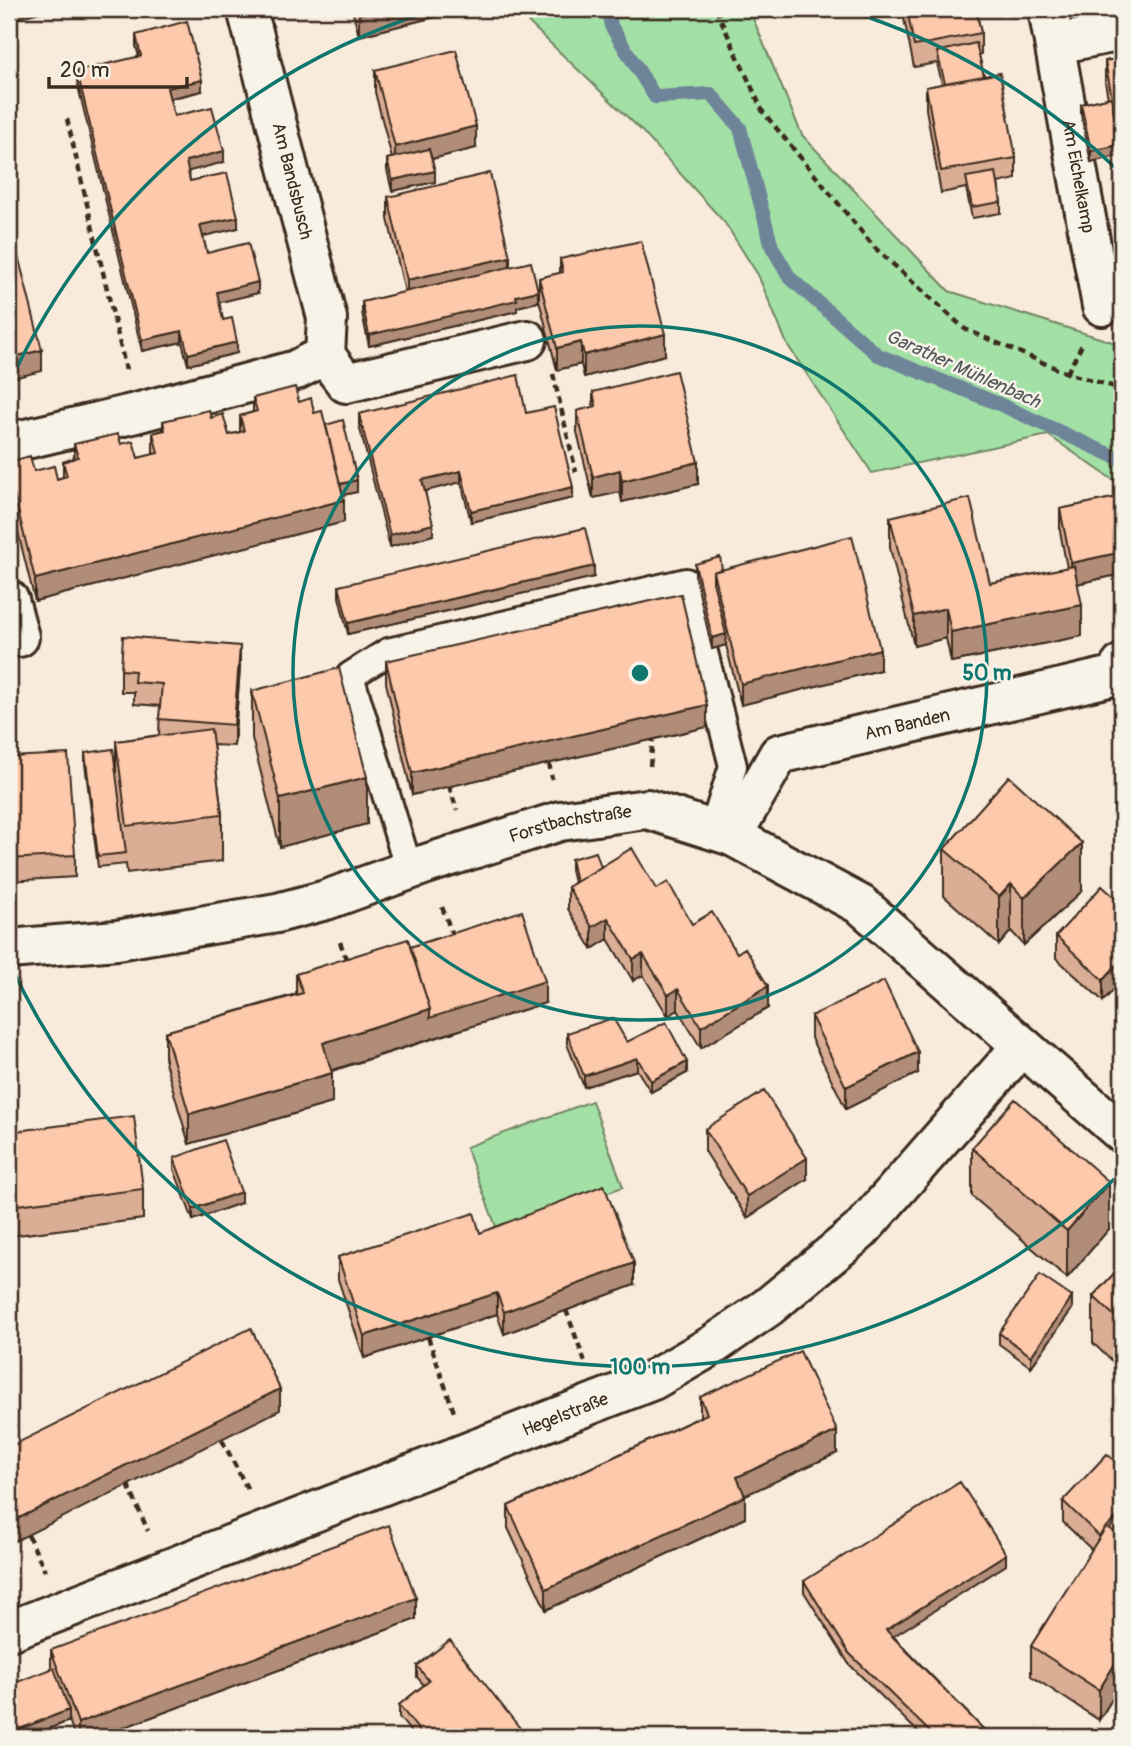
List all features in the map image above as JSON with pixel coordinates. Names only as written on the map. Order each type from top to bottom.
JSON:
[{"type":"street","name":"Am Bandsbusch","points":[[247,9],[327,318],[325,355]]},
{"type":"street","name":"Am Eichelkamp","points":[[1102,306],[1052,27],[1122,31]]},
{"type":"street","points":[[9,443],[136,413],[296,370],[325,355],[346,383],[527,340]]},
{"type":"street","points":[[9,600],[19,637]]},
{"type":"street","name":"Am Banden","points":[[722,833],[779,754],[1112,676],[1122,664]]},
{"type":"street","name":"Forstbachstraße","points":[[9,949],[117,940],[277,913],[326,900],[560,821],[647,809],[722,833],[861,905],[1122,1133]]},
{"type":"street","name":"Hegelstraße","points":[[9,1631],[653,1380],[713,1345],[768,1307],[860,1231],[1022,1046]]},
{"type":"lane","points":[[409,870],[350,676],[388,652],[686,582],[733,766],[722,833]]},
{"type":"path","points":[[716,9],[763,113],[875,248],[965,329],[1067,373],[1122,389]]},
{"type":"path","points":[[67,119],[136,413]]},
{"type":"path","points":[[527,340],[553,375],[576,472]]},
{"type":"path","points":[[650,771],[653,739]]},
{"type":"path","points":[[442,907],[455,941]]},
{"type":"path","points":[[341,942],[348,964]]},
{"type":"path","points":[[566,1310],[586,1365]]},
{"type":"path","points":[[428,1337],[455,1413]]},
{"type":"path","points":[[222,1440],[254,1502]]},
{"type":"path","points":[[128,1485],[152,1541]]},
{"type":"path","points":[[28,1535],[50,1581]]},
{"type":"green space","points":[[522,9],[749,9],[802,135],[949,291],[1122,345],[1122,486],[1048,435],[872,473],[787,344],[758,275],[725,223],[640,129],[525,19]]},
{"type":"green space","points":[[592,1101],[623,1187],[498,1232],[466,1147]]},
{"type":"building","points":[[357,9],[381,9],[359,14]]},
{"type":"building","points":[[907,9],[976,9],[981,33],[914,46]]},
{"type":"building","points":[[187,21],[202,80],[167,88],[174,116],[212,107],[224,151],[186,161],[190,181],[227,173],[238,217],[200,225],[207,253],[248,243],[258,282],[217,292],[223,320],[232,318],[237,342],[188,354],[182,331],[142,340],[77,71],[141,56],[136,35]]},
{"type":"building","points":[[976,43],[984,76],[945,83],[937,52]]},
{"type":"building","points":[[456,50],[476,126],[395,147],[375,70]]},
{"type":"building","points":[[1122,58],[1122,134],[1119,134],[1105,61]]},
{"type":"building","points":[[1000,73],[1016,158],[941,171],[926,87]]},
{"type":"building","points":[[1111,97],[1119,145],[1091,151],[1081,104]]},
{"type":"building","points":[[429,149],[435,171],[392,180],[387,159]]},
{"type":"building","points":[[996,172],[1001,202],[972,207],[966,177]]},
{"type":"building","points":[[490,173],[510,257],[407,280],[388,197]]},
{"type":"building","points":[[1122,213],[1122,253],[1115,215]]},
{"type":"building","points":[[9,220],[42,350],[9,358]]},
{"type":"building","points":[[641,241],[665,334],[584,355],[581,342],[557,348],[539,278],[563,272],[560,259]]},
{"type":"building","points":[[531,262],[538,291],[516,296],[517,300],[369,335],[362,302]]},
{"type":"building","points":[[676,371],[698,462],[622,481],[620,470],[593,477],[577,411],[596,406],[593,392]]},
{"type":"building","points":[[518,375],[526,413],[554,407],[573,487],[471,511],[461,471],[422,480],[433,524],[390,535],[359,414]]},
{"type":"building","points":[[295,387],[299,402],[311,398],[314,413],[322,411],[344,500],[35,579],[9,474],[9,462],[30,456],[34,471],[54,466],[57,479],[67,476],[63,462],[78,457],[74,444],[118,434],[121,444],[133,441],[138,458],[158,453],[153,433],[165,430],[163,421],[209,410],[211,418],[223,414],[229,435],[244,431],[240,416],[257,411],[253,398]]},
{"type":"building","points":[[343,420],[357,480],[340,484],[326,425]]},
{"type":"building","points":[[1122,496],[1122,552],[1071,563],[1060,509]]},
{"type":"building","points":[[970,498],[990,583],[1074,566],[1082,605],[951,632],[946,608],[914,616],[890,517]]},
{"type":"building","points":[[585,528],[594,566],[348,623],[339,586]]},
{"type":"building","points":[[852,536],[880,649],[741,684],[713,572]]},
{"type":"building","points":[[720,557],[722,569],[713,572],[713,582],[726,634],[712,638],[695,564]]},
{"type":"building","points":[[681,594],[707,705],[412,773],[386,661]]},
{"type":"building","points":[[123,636],[240,646],[234,725],[159,719],[162,684],[134,682],[135,671],[121,670]]},
{"type":"building","points":[[339,668],[367,777],[280,799],[252,691]]},
{"type":"building","points":[[211,729],[222,814],[127,826],[116,741]]},
{"type":"building","points":[[113,749],[126,853],[98,856],[85,753]]},
{"type":"building","points":[[68,754],[75,855],[9,859],[9,757]]},
{"type":"building","points":[[1009,776],[1082,843],[1024,898],[1011,884],[999,897],[944,849]]},
{"type":"building","points":[[632,848],[656,889],[668,882],[692,924],[712,912],[737,953],[745,948],[768,986],[701,1027],[678,989],[668,995],[643,954],[633,959],[608,918],[592,927],[568,887]]},
{"type":"building","points":[[596,852],[601,867],[576,882],[571,859]]},
{"type":"building","points":[[1102,886],[1122,904],[1122,959],[1103,980],[1056,936]]},
{"type":"building","points":[[522,911],[545,981],[430,1018],[430,1009],[410,947]]},
{"type":"building","points":[[408,939],[430,1009],[323,1043],[332,1073],[189,1114],[165,1032],[303,993],[296,974]]},
{"type":"building","points":[[884,981],[918,1052],[846,1087],[811,1016]]},
{"type":"building","points":[[613,1018],[627,1042],[666,1022],[687,1062],[651,1081],[637,1058],[584,1076],[567,1033]]},
{"type":"building","points":[[764,1091],[807,1158],[747,1196],[705,1129]]},
{"type":"building","points":[[1015,1099],[1109,1182],[1067,1231],[972,1148]]},
{"type":"building","points":[[134,1116],[143,1189],[9,1206],[9,1132]]},
{"type":"building","points":[[223,1140],[241,1192],[193,1209],[174,1158]]},
{"type":"building","points":[[604,1185],[634,1263],[504,1312],[497,1293],[364,1336],[338,1257],[474,1213],[480,1233]]},
{"type":"building","points":[[1122,1265],[1122,1323],[1093,1296]]},
{"type":"building","points":[[1040,1275],[1072,1297],[1031,1356],[999,1333]]},
{"type":"building","points":[[251,1328],[280,1389],[9,1523],[9,1447]]},
{"type":"building","points":[[800,1351],[837,1431],[737,1477],[745,1496],[546,1589],[508,1506],[707,1414],[700,1397]]},
{"type":"building","points":[[1107,1454],[1122,1468],[1122,1537],[1110,1529],[1118,1516],[1099,1536],[1063,1501]]},
{"type":"building","points":[[960,1482],[1006,1554],[886,1630],[991,1737],[935,1737],[849,1653],[804,1581]]},
{"type":"building","points":[[389,1525],[416,1598],[78,1723],[51,1650]]},
{"type":"building","points":[[1106,1527],[1122,1537],[1122,1652],[1099,1690],[1031,1646]]},
{"type":"building","points":[[450,1640],[527,1737],[424,1737],[399,1705],[429,1681],[417,1666]]},
{"type":"building","points":[[54,1668],[69,1710],[9,1733],[9,1685]]},
{"type":"building","points":[[357,1731],[362,1737],[349,1737]]},
{"type":"waterway","name":"Garather Mühlenbach","points":[[608,9],[611,26],[655,97],[711,94],[740,128],[772,247],[790,278],[878,355],[999,404],[1122,460]]}]
